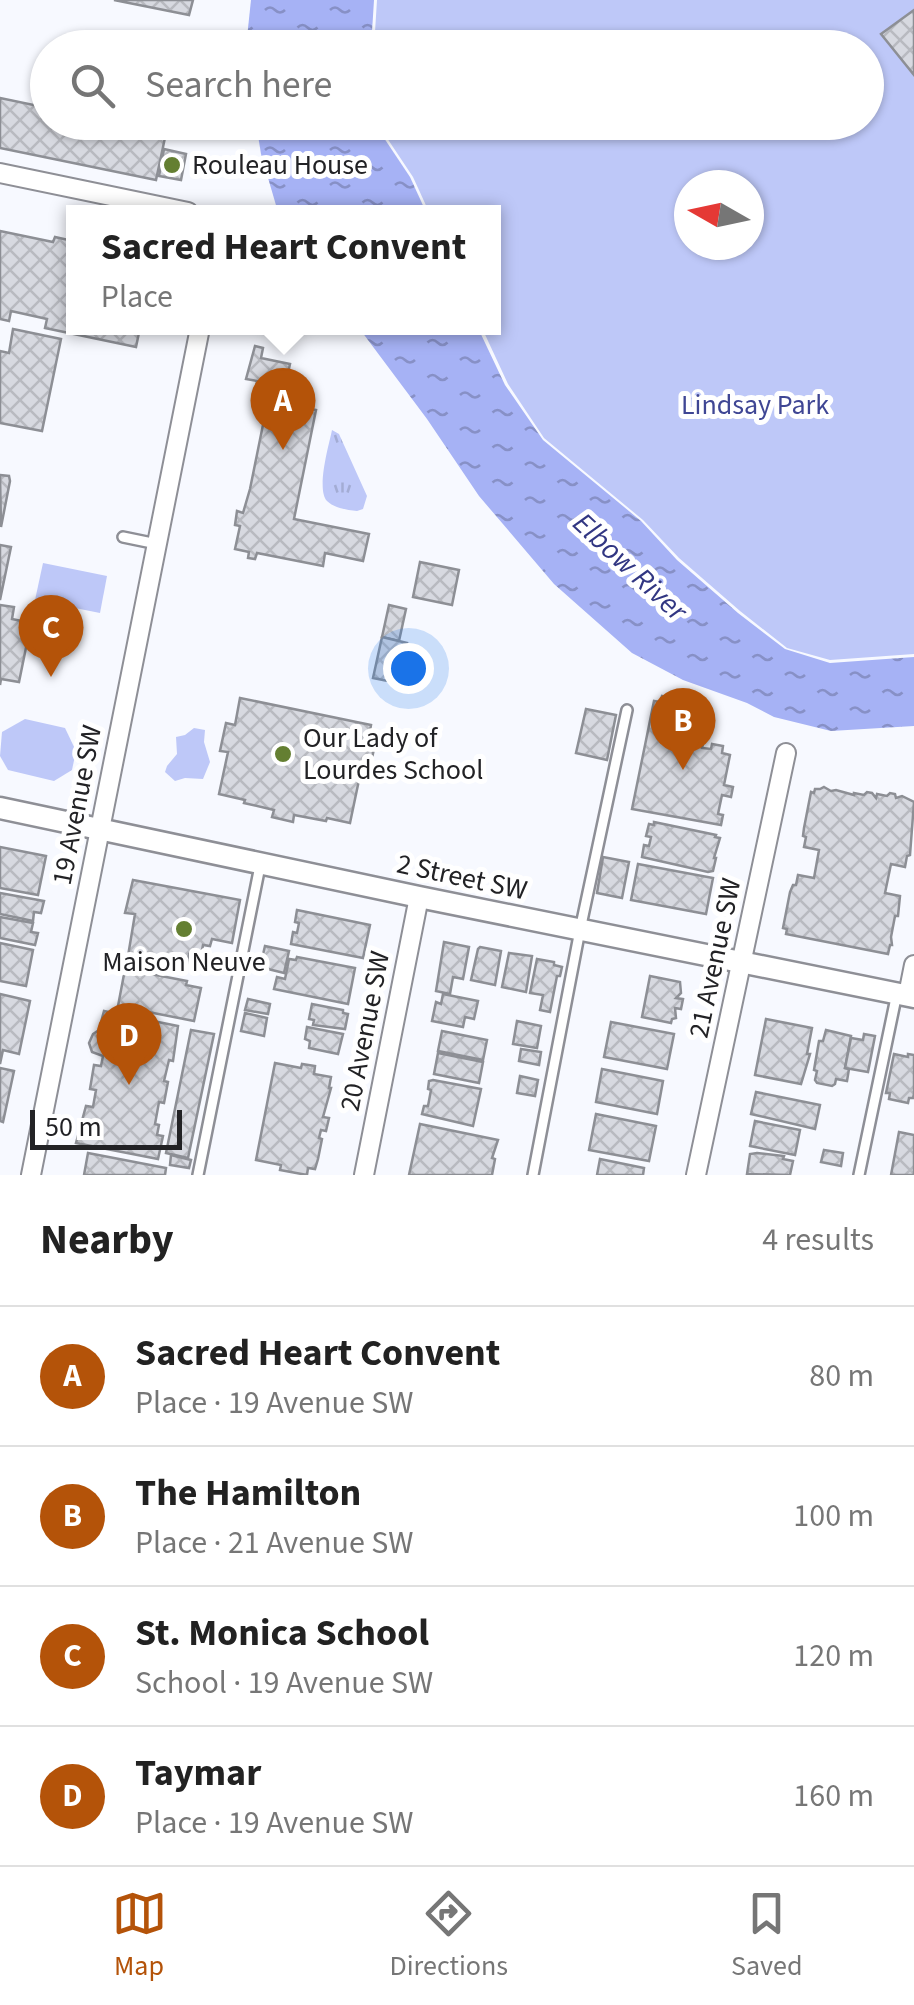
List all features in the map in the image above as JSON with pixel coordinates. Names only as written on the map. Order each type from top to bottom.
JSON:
[{"type":"street","points":[[0,173],[154,205]]},
{"type":"street","name":"19 Avenue SW","points":[[31,1175],[199,335]]},
{"type":"street","name":"21 Avenue SW","points":[[696,1175],[786,753]]},
{"type":"street","name":"2 Street SW","points":[[0,808],[906,995]]},
{"type":"street","name":"20 Avenue SW","points":[[364,1175],[419,897]]},
{"type":"street","points":[[906,995],[914,965]]},
{"type":"lane","points":[[123,538],[157,544]]},
{"type":"lane","points":[[532,1175],[626,710]]},
{"type":"lane","points":[[198,1175],[261,863]]},
{"type":"lane","points":[[859,1175],[906,995]]},
{"type":"green space","name":"Lindsay Park","points":[[377,0],[914,0],[914,654],[830,660],[787,648],[544,438],[508,384],[485,335],[501,335],[501,205],[426,205],[388,140],[884,140],[884,30],[375,30]]},
{"type":"green space","points":[[332,430],[339,434],[367,496],[363,509],[337,507],[324,495],[324,467]]},
{"type":"green space","points":[[43,563],[107,576],[100,613],[35,600]]},
{"type":"green space","points":[[25,719],[65,728],[76,751],[72,770],[54,781],[8,770],[0,756],[2,732]]},
{"type":"green space","points":[[194,728],[205,730],[210,762],[203,779],[175,781],[165,772],[177,754],[176,737]]},
{"type":"water","points":[[251,0],[374,0],[372,30],[248,30]]},
{"type":"water","points":[[259,140],[385,140],[423,205],[276,205]]},
{"type":"water","name":"Elbow River","points":[[364,335],[481,335],[505,385],[543,440],[641,521],[677,560],[738,613],[785,649],[830,663],[914,657],[914,726],[831,731],[774,717],[683,680],[632,653],[554,584],[479,496]]},
{"type":"building","points":[[114,0],[193,0],[189,15]]},
{"type":"building","points":[[914,10],[914,75],[884,38],[884,32]]},
{"type":"building","points":[[0,98],[30,104],[30,140],[165,140],[156,180],[0,148]]},
{"type":"building","name":"Rouleau House","points":[[164,149],[186,154],[181,180],[159,176]]},
{"type":"building","points":[[0,231],[53,242],[55,237],[66,239],[66,332],[45,328],[47,319],[11,311],[9,321],[0,319]]},
{"type":"building","points":[[13,329],[61,339],[42,431],[0,423],[0,351],[9,353]]},
{"type":"building","points":[[79,335],[139,335],[136,347]]},
{"type":"building","points":[[255,346],[263,348],[261,358],[290,364],[288,373],[302,376],[296,406],[316,410],[294,519],[369,534],[363,561],[325,553],[323,566],[257,553],[255,559],[248,558],[249,552],[235,549],[240,526],[235,525],[237,511],[243,513],[250,489],[268,400],[254,397],[257,381],[246,379]]},
{"type":"building","points":[[0,475],[9,476],[10,481],[1,527]]},
{"type":"building","points":[[0,545],[11,547],[0,600]]},
{"type":"building","points":[[420,562],[459,570],[452,605],[413,597]]},
{"type":"building","points":[[0,605],[14,607],[12,619],[31,623],[19,682],[1,679],[0,685]]},
{"type":"building","points":[[389,605],[406,609],[399,641],[382,637]]},
{"type":"building","points":[[382,637],[407,643],[398,683],[373,678]]},
{"type":"building","points":[[662,696],[675,699],[674,705],[682,707],[675,745],[690,748],[692,742],[703,744],[702,748],[711,749],[712,744],[723,746],[722,753],[730,755],[724,785],[733,787],[731,797],[722,795],[718,814],[723,815],[721,825],[632,809],[654,701],[660,702]]},
{"type":"building","points":[[240,698],[371,725],[367,747],[374,749],[367,781],[359,780],[350,823],[294,815],[293,822],[272,817],[274,810],[219,794],[228,752],[220,751],[226,723],[235,725]]},
{"type":"building","points":[[586,709],[616,715],[607,760],[576,753]]},
{"type":"building","points":[[824,787],[854,795],[872,793],[876,798],[877,794],[890,793],[914,802],[910,855],[905,867],[891,864],[885,893],[900,896],[888,954],[786,934],[787,929],[783,928],[790,892],[798,875],[814,878],[819,850],[804,847],[803,836],[811,792]]},
{"type":"building","points":[[649,824],[720,838],[713,871],[642,857],[644,845],[649,846],[651,837],[646,836]]},
{"type":"building","points":[[0,847],[46,856],[38,895],[0,888]]},
{"type":"building","points":[[603,857],[629,862],[622,898],[597,893]]},
{"type":"building","points":[[638,864],[713,878],[706,914],[631,900]]},
{"type":"building","name":"Maison Neuve","points":[[133,880],[240,900],[232,943],[212,939],[210,946],[203,945],[201,956],[189,954],[185,973],[127,962],[135,914],[125,913]]},
{"type":"building","points":[[0,893],[44,901],[41,913],[34,912],[33,921],[0,914]]},
{"type":"building","points":[[297,910],[370,925],[363,958],[291,944],[299,923],[295,922]]},
{"type":"building","points":[[0,917],[33,923],[31,932],[38,933],[35,945],[0,938]]},
{"type":"building","points":[[444,942],[469,947],[463,979],[453,977],[450,994],[436,991]]},
{"type":"building","points":[[0,943],[33,950],[26,986],[0,981]]},
{"type":"building","points":[[265,946],[289,951],[284,973],[260,967]]},
{"type":"building","points":[[480,947],[501,951],[495,985],[471,980]]},
{"type":"building","points":[[509,953],[532,956],[526,992],[502,987]]},
{"type":"building","points":[[297,957],[355,968],[348,1004],[274,989],[277,977],[285,979],[289,959]]},
{"type":"building","points":[[537,959],[562,967],[550,1012],[540,1010],[543,995],[530,993]]},
{"type":"building","points":[[125,969],[187,981],[186,985],[201,988],[194,1021],[118,1006]]},
{"type":"building","points":[[650,976],[680,982],[681,993],[676,998],[683,999],[681,1009],[675,1008],[676,1018],[671,1023],[642,1017]]},
{"type":"building","points":[[0,994],[30,1001],[19,1054],[3,1050],[0,1064]]},
{"type":"building","points":[[443,994],[478,1001],[474,1019],[465,1017],[463,1027],[432,1021],[436,1002],[441,1004]]},
{"type":"building","points":[[248,999],[270,1004],[268,1014],[245,1010]]},
{"type":"building","points":[[312,1004],[343,1010],[348,1014],[345,1029],[313,1025],[314,1020],[309,1019]]},
{"type":"building","points":[[104,1011],[178,1026],[173,1061],[169,1060],[164,1081],[168,1082],[164,1103],[159,1102],[155,1124],[159,1125],[157,1135],[163,1136],[158,1159],[76,1143],[86,1106],[93,1107],[96,1090],[90,1089],[94,1065],[101,1066],[103,1056],[92,1052],[89,1043],[99,1030]]},
{"type":"building","points":[[245,1013],[267,1018],[264,1036],[241,1031]]},
{"type":"building","points":[[766,1019],[812,1028],[810,1054],[801,1084],[755,1075]]},
{"type":"building","points":[[517,1021],[541,1026],[537,1048],[513,1044]]},
{"type":"building","points":[[611,1022],[674,1034],[667,1069],[604,1057]]},
{"type":"building","points":[[307,1027],[343,1034],[338,1054],[309,1048],[310,1041],[305,1039]]},
{"type":"building","points":[[191,1030],[214,1034],[188,1158],[166,1153]]},
{"type":"building","points":[[826,1030],[851,1036],[845,1068],[849,1069],[847,1081],[836,1079],[832,1086],[815,1080],[819,1041],[823,1041]]},
{"type":"building","points":[[442,1031],[487,1040],[483,1060],[438,1051]]},
{"type":"building","points":[[864,1034],[875,1036],[868,1072],[845,1068],[851,1038],[863,1040]]},
{"type":"building","points":[[521,1049],[541,1052],[539,1065],[519,1061]]},
{"type":"building","points":[[438,1053],[483,1062],[479,1083],[434,1074]]},
{"type":"building","points":[[894,1054],[914,1055],[914,1094],[908,1103],[889,1099],[890,1093],[886,1093]]},
{"type":"building","points":[[275,1063],[301,1068],[302,1064],[315,1066],[314,1074],[331,1077],[323,1117],[329,1118],[326,1131],[321,1130],[315,1169],[308,1168],[307,1175],[256,1160]]},
{"type":"building","points":[[0,1068],[14,1071],[3,1122],[0,1121]]},
{"type":"building","points":[[602,1069],[663,1081],[657,1114],[596,1102]]},
{"type":"building","points":[[520,1076],[538,1080],[535,1096],[517,1093]]},
{"type":"building","points":[[429,1081],[481,1089],[473,1126],[422,1114],[424,1106],[428,1106]]},
{"type":"building","points":[[756,1092],[820,1105],[815,1129],[751,1114]]},
{"type":"building","points":[[596,1114],[656,1126],[649,1161],[589,1150]]},
{"type":"building","points":[[755,1121],[800,1130],[795,1155],[750,1146]]},
{"type":"building","points":[[420,1124],[498,1140],[492,1175],[409,1175]]},
{"type":"building","points":[[899,1132],[914,1135],[914,1175],[891,1175]]},
{"type":"building","points":[[824,1150],[843,1153],[841,1166],[821,1162]]},
{"type":"building","points":[[88,1153],[166,1168],[165,1175],[84,1175]]},
{"type":"building","points":[[750,1154],[793,1161],[790,1175],[747,1174]]},
{"type":"building","points":[[171,1155],[191,1160],[189,1168],[170,1165]]},
{"type":"building","points":[[600,1159],[644,1168],[643,1175],[597,1175]]},
{"type":"place","name":"Rouleau House","points":[[172,165]]},
{"type":"place","name":"Sacred Heart Convent","points":[[283,450]]},
{"type":"place","name":"St. Monica School","points":[[51,677]]},
{"type":"place","name":"Our Lady of Lourdes School","points":[[283,754]]},
{"type":"place","name":"The Hamilton","points":[[683,770]]},
{"type":"place","name":"Maison Neuve","points":[[184,929]]},
{"type":"place","name":"Taymar","points":[[129,1085]]}]
